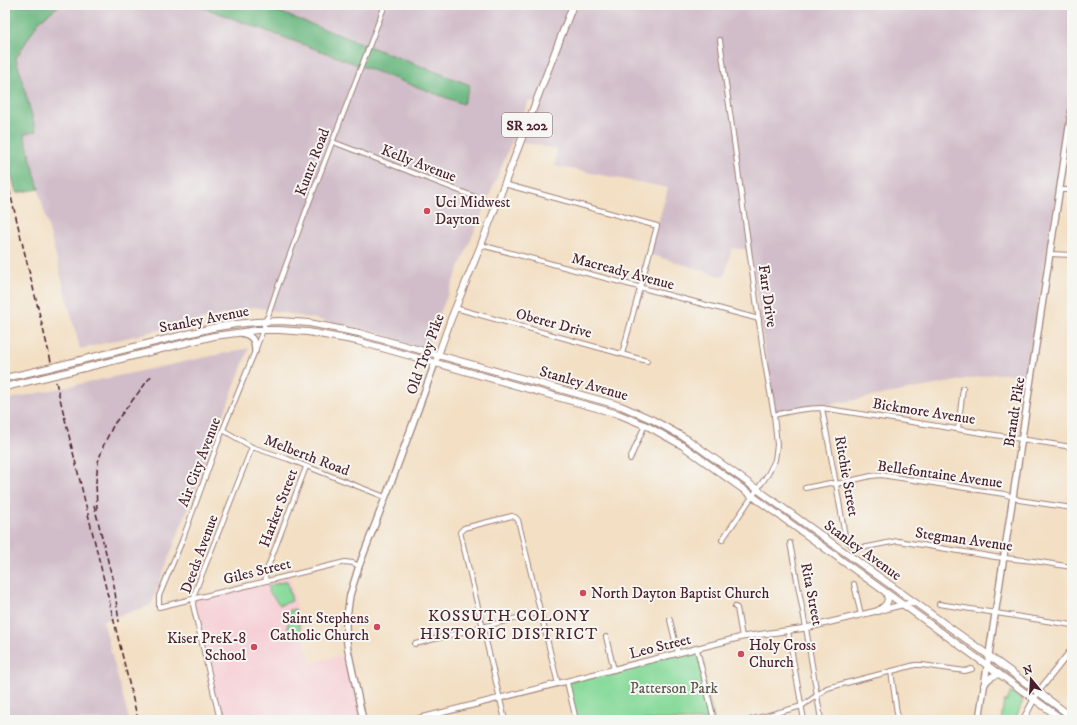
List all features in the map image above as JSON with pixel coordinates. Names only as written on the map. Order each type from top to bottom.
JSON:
[{"type":"main road","name":"Old Troy Pike","points":[[364,720],[346,636],[346,623],[350,595],[359,566],[386,497],[455,308],[481,245],[573,5]]},
{"type":"main road","name":"Brandt Pike","points":[[979,720],[1072,108]]},
{"type":"main road","name":"Stanley Avenue","points":[[5,387],[214,336],[237,333],[280,321],[309,323],[359,333],[621,406],[653,420],[687,439],[1072,717]]},
{"type":"main road","name":"Stanley Avenue","points":[[5,378],[212,328],[256,322],[279,330],[308,332],[352,340],[618,414],[644,425],[683,446],[1063,720]]},
{"type":"main road","points":[[237,333],[249,335],[255,345],[255,351]]},
{"type":"main road","points":[[878,611],[885,606],[888,601],[888,597],[885,592]]},
{"type":"main road","points":[[984,685],[992,676],[999,674]]},
{"type":"street","name":"Kuntz Road","points":[[264,326],[385,5]]},
{"type":"street","name":"Farr Drive","points":[[720,40],[774,415],[777,445],[775,460],[768,474],[722,540]]},
{"type":"street","name":"Kelly Avenue","points":[[333,142],[496,205]]},
{"type":"street","points":[[504,184],[657,226],[622,354]]},
{"type":"street","points":[[1060,190],[1072,190]]},
{"type":"street","name":"Macready Avenue","points":[[481,245],[759,319]]},
{"type":"street","points":[[1050,254],[1072,255]]},
{"type":"street","name":"Oberer Drive","points":[[455,308],[647,361]]},
{"type":"street","name":"Air City Avenue","points":[[159,607],[160,596],[264,326]]},
{"type":"street","points":[[958,429],[963,388]]},
{"type":"street","name":"Bickmore Avenue","points":[[774,415],[810,408],[822,408],[1072,447]]},
{"type":"street","name":"Ritchie Street","points":[[822,408],[845,536],[847,541],[853,547]]},
{"type":"street","points":[[630,459],[644,425]]},
{"type":"street","name":"Melberth Road","points":[[223,430],[252,447],[386,497]]},
{"type":"street","name":"Deeds Avenue","points":[[220,720],[196,620],[193,599],[252,447]]},
{"type":"street","name":"Harker Street","points":[[266,581],[266,572],[306,467]]},
{"type":"street","name":"Bellefontaine Avenue","points":[[804,488],[830,483],[836,484],[880,475],[998,493],[1019,500],[1072,508]]},
{"type":"street","points":[[505,720],[460,532],[464,528],[512,516],[517,518],[558,684]]},
{"type":"street","name":"Stegman Avenue","points":[[853,547],[862,548],[898,541],[995,557],[1072,567]]},
{"type":"street","name":"Rita Street","points":[[790,543],[818,694],[821,720]]},
{"type":"street","name":"Giles Street","points":[[159,607],[345,562],[354,563],[359,566]]},
{"type":"street","points":[[854,584],[861,615]]},
{"type":"street","name":"Leo Street","points":[[413,720],[432,718],[500,698],[742,637],[806,628],[914,602]]},
{"type":"street","points":[[939,604],[1072,625]]},
{"type":"street","points":[[735,607],[737,608],[742,637]]},
{"type":"street","points":[[415,644],[541,612]]},
{"type":"street","points":[[670,620],[678,654]]},
{"type":"street","name":"Rita Street","points":[[788,631],[804,720]]},
{"type":"street","points":[[606,637],[614,670]]},
{"type":"street","points":[[1023,720],[1038,692],[1072,648]]},
{"type":"street","points":[[697,649],[714,720]]},
{"type":"street","points":[[750,720],[802,706],[827,688],[915,665],[965,671],[972,669]]},
{"type":"street","points":[[891,672],[898,720]]},
{"type":"street","points":[[567,682],[576,720]]},
{"type":"shaded area","points":[[60,5],[197,5],[462,104],[469,85],[266,7],[268,5],[1072,5],[1072,96],[1027,374],[994,374],[774,415],[750,250],[732,248],[724,277],[649,254],[668,188],[555,166],[557,149],[521,142],[536,102],[529,101],[424,351],[374,331],[255,307],[80,349],[24,134],[36,130],[16,58],[39,20]]},
{"type":"shaded area","points":[[249,348],[151,605],[103,621],[129,720],[5,720],[5,400]]},
{"type":"shaded area","name":"Kiser PreK-8 School","points":[[289,575],[310,663],[348,654],[363,720],[220,720],[193,599]]},
{"type":"green space","points":[[5,5],[60,5],[39,21],[16,58],[36,131],[24,134],[39,189],[16,193],[5,149]]},
{"type":"green space","points":[[197,5],[261,5],[470,85],[463,104]]},
{"type":"green space","points":[[287,581],[292,601],[280,605],[269,592],[268,586]]},
{"type":"green space","points":[[295,609],[301,632],[289,634],[288,625],[290,610]]},
{"type":"green space","name":"Patterson Park","points":[[697,649],[714,720],[576,720],[567,682]]},
{"type":"green space","points":[[1011,692],[1023,701],[1015,720],[1001,720],[1004,701],[1007,701]]},
{"type":"railway","points":[[5,172],[138,720]]},
{"type":"railway","points":[[97,510],[96,482],[98,462],[104,444],[114,424],[152,375]]},
{"type":"railway","points":[[94,505],[114,585],[119,622]]},
{"type":"place","name":"Uci Midwest Dayton","points":[[427,211]]},
{"type":"place","name":"North Dayton Baptist Church","points":[[583,593]]},
{"type":"place","name":"Saint Stephens Catholic Church","points":[[377,627]]},
{"type":"place","name":"Kiser PreK-8 School","points":[[254,647]]},
{"type":"place","name":"Holy Cross Church","points":[[741,654]]},
{"type":"district","name":"KOSSUTH COLONY HISTORIC DISTRICT","points":[[509,624]]}]
